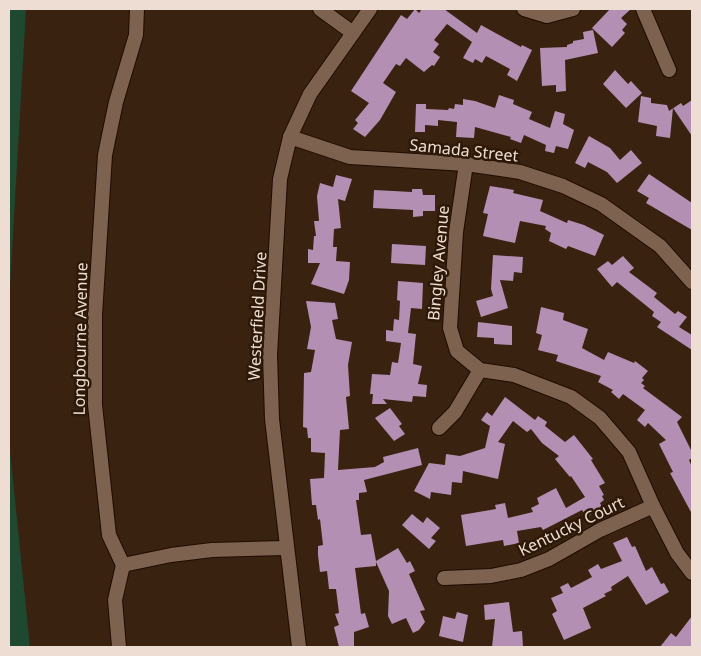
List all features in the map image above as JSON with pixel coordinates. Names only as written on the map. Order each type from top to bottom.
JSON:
[{"type":"street","name":"Longbourne Avenue","points":[[123,565],[109,535],[95,405],[95,315],[105,154],[116,102],[136,35],[137,9]]},
{"type":"street","points":[[320,9],[353,32]]},
{"type":"street","name":"Westerfield Drive","points":[[299,647],[272,419],[270,355],[280,179],[290,137],[310,94],[370,9]]},
{"type":"street","points":[[524,9],[547,16],[573,9]]},
{"type":"street","points":[[643,9],[669,70]]},
{"type":"street","name":"Samada Street","points":[[290,137],[350,157],[466,164],[520,172],[563,186],[601,204],[660,246],[692,282]]},
{"type":"street","name":"Bingley Avenue","points":[[466,164],[456,232],[450,328],[457,351],[480,370]]},
{"type":"street","points":[[439,428],[455,412],[480,370],[514,375],[571,397],[600,418],[630,452],[653,506],[677,553],[692,573]]},
{"type":"street","name":"Kentucky Court","points":[[444,578],[491,576],[521,570],[550,559],[600,530],[653,506]]},
{"type":"street","points":[[119,647],[115,600],[123,565],[171,555],[212,550],[286,548]]},
{"type":"green space","points":[[9,9],[26,9],[9,304]]},
{"type":"green space","points":[[9,441],[30,647],[9,647]]},
{"type":"building","points":[[415,9],[419,13],[422,9],[444,9],[477,33],[481,25],[521,47],[522,45],[532,50],[517,81],[507,75],[510,69],[486,56],[482,63],[475,59],[473,63],[463,58],[472,42],[447,24],[434,40],[439,44],[433,52],[440,57],[434,66],[432,65],[424,72],[406,58],[400,66],[396,64],[383,83],[396,92],[380,120],[365,137],[353,129],[358,123],[355,120],[369,103],[351,91],[401,15],[407,19]]},
{"type":"building","points":[[610,9],[631,9],[621,18],[627,24],[622,30],[625,33],[612,47],[592,28]]},
{"type":"building","points":[[593,30],[598,53],[565,60],[566,91],[556,92],[556,85],[542,86],[540,48],[567,47],[573,41],[584,39],[583,32]]},
{"type":"building","points":[[615,70],[628,84],[631,81],[642,93],[626,108],[603,84]]},
{"type":"building","points":[[499,95],[514,100],[513,104],[532,112],[529,119],[550,128],[555,111],[565,114],[563,124],[574,130],[568,149],[556,146],[554,153],[545,151],[546,145],[524,135],[521,143],[510,139],[511,137],[475,127],[474,138],[456,137],[457,122],[438,120],[438,126],[425,125],[425,132],[415,132],[416,104],[426,104],[426,109],[448,110],[449,108],[454,109],[455,104],[463,105],[463,99],[495,108]]},
{"type":"building","points":[[641,96],[651,98],[651,103],[667,105],[669,111],[673,108],[670,138],[656,136],[657,126],[638,122]]},
{"type":"building","points":[[692,100],[692,136],[673,108],[681,103],[683,106]]},
{"type":"building","points":[[589,136],[610,148],[620,160],[631,150],[642,163],[617,183],[607,172],[588,162],[585,168],[575,163]]},
{"type":"building","points":[[649,174],[692,203],[692,230],[646,203],[649,198],[637,191]]},
{"type":"building","points":[[336,175],[352,179],[345,201],[338,199],[341,228],[334,229],[333,247],[337,247],[336,261],[350,262],[349,280],[344,294],[311,284],[320,263],[308,263],[308,249],[313,250],[314,236],[316,236],[314,221],[319,221],[317,196],[320,183],[333,187]]},
{"type":"building","points":[[490,186],[514,190],[513,193],[543,200],[540,211],[567,223],[568,220],[584,225],[604,235],[595,256],[568,246],[566,249],[549,241],[551,233],[545,229],[546,226],[520,221],[515,243],[483,236],[488,214],[483,213]]},
{"type":"building","points":[[412,189],[422,189],[423,195],[435,195],[435,211],[423,211],[423,216],[413,217],[413,210],[373,208],[374,190],[412,192]]},
{"type":"building","points":[[392,244],[426,246],[425,265],[391,263]]},
{"type":"building","points":[[493,255],[523,257],[522,273],[514,272],[513,281],[500,280],[508,308],[481,317],[476,301],[493,296],[491,289]]},
{"type":"building","points":[[623,256],[634,268],[629,272],[657,293],[654,297],[675,314],[678,311],[687,317],[679,327],[692,335],[692,350],[657,327],[661,322],[652,316],[654,312],[617,282],[612,287],[597,269],[608,261],[612,265]]},
{"type":"building","points":[[398,281],[423,283],[422,309],[411,308],[408,333],[416,334],[413,364],[422,366],[418,384],[427,385],[426,397],[413,396],[412,402],[383,399],[387,404],[372,404],[373,394],[370,394],[372,374],[390,375],[392,362],[398,363],[401,343],[386,341],[386,330],[393,331],[394,319],[399,320]]},
{"type":"building","points":[[306,301],[335,303],[338,319],[332,320],[336,339],[352,342],[348,365],[350,396],[346,397],[349,429],[340,430],[338,470],[375,467],[384,462],[383,457],[418,448],[422,465],[364,480],[367,492],[359,493],[359,500],[356,500],[361,535],[371,534],[376,561],[398,548],[407,563],[410,561],[415,571],[409,574],[425,610],[420,611],[425,622],[419,630],[413,633],[406,618],[392,624],[388,616],[389,591],[376,562],[376,566],[355,568],[361,614],[365,613],[369,627],[354,632],[354,647],[339,647],[334,627],[339,625],[335,614],[339,613],[336,589],[329,589],[327,571],[320,572],[318,546],[323,545],[320,519],[318,520],[316,505],[312,505],[310,479],[324,478],[325,453],[311,452],[311,438],[308,438],[307,428],[303,427],[304,373],[311,372],[315,350],[307,349],[311,327]]},
{"type":"building","points":[[541,307],[564,313],[563,320],[588,329],[582,348],[604,360],[608,352],[634,363],[635,361],[648,371],[642,378],[644,380],[641,383],[645,386],[643,388],[682,417],[677,422],[692,452],[692,458],[689,460],[692,467],[692,514],[670,473],[673,472],[659,444],[666,440],[648,423],[645,427],[637,420],[645,410],[623,394],[619,399],[611,392],[613,390],[598,382],[601,376],[556,361],[558,355],[538,350],[542,335],[536,333]]},
{"type":"building","points":[[478,322],[512,326],[512,345],[494,344],[494,338],[477,337]]},
{"type":"building","points":[[505,397],[535,420],[538,416],[547,422],[545,426],[565,442],[574,435],[593,459],[591,460],[605,483],[599,486],[604,495],[602,496],[604,500],[600,503],[602,507],[587,517],[582,510],[543,530],[541,527],[517,531],[519,543],[504,546],[503,540],[466,546],[461,515],[496,509],[495,505],[505,503],[508,518],[533,512],[531,508],[539,504],[537,498],[556,488],[566,508],[585,497],[571,476],[555,459],[559,456],[542,443],[531,429],[527,432],[513,421],[498,442],[505,444],[498,479],[463,471],[462,483],[452,482],[451,495],[431,492],[430,499],[414,491],[429,463],[445,465],[446,454],[460,456],[485,448],[490,426],[481,420],[487,412],[492,416]]},
{"type":"building","points":[[390,408],[402,424],[399,426],[405,434],[394,441],[375,418]]},
{"type":"building","points":[[412,514],[423,523],[427,517],[440,528],[431,538],[436,541],[429,549],[402,525]]},
{"type":"building","points":[[627,537],[632,547],[635,546],[646,571],[652,567],[661,584],[664,583],[669,592],[646,605],[628,576],[611,587],[612,590],[604,594],[606,596],[583,608],[591,628],[564,640],[552,614],[557,611],[551,598],[563,593],[560,587],[568,583],[571,588],[592,577],[588,570],[598,564],[601,569],[622,561],[613,543]]},
{"type":"building","points":[[509,602],[513,632],[522,631],[523,647],[492,647],[495,619],[485,620],[484,605]]},
{"type":"building","points":[[457,612],[468,615],[463,642],[439,636],[443,616],[455,619]]},
{"type":"building","points":[[692,616],[692,647],[660,647],[671,633],[676,637]]}]
